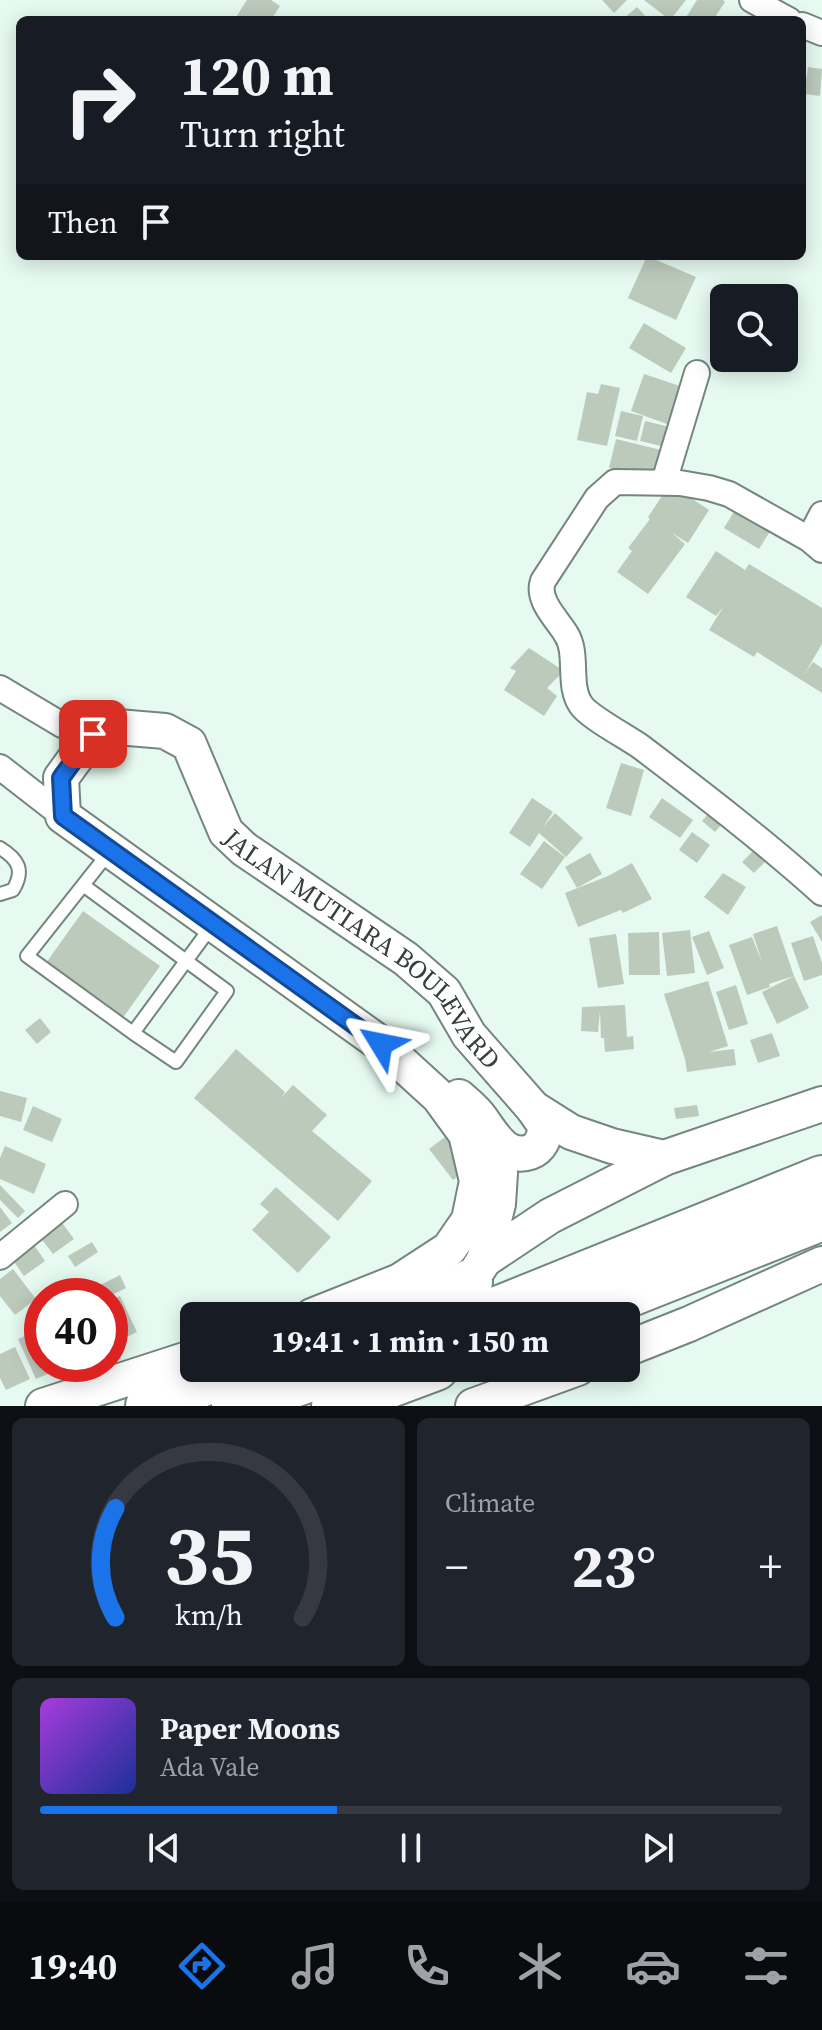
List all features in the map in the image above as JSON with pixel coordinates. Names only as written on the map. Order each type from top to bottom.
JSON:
[{"type":"highway","points":[[436,1302],[478,1286],[822,1178]]},
{"type":"highway","points":[[610,1302],[822,1218]]},
{"type":"highway","points":[[148,1406],[208,1382]]},
{"type":"highway","points":[[234,1406],[302,1382]]},
{"type":"highway","points":[[334,1406],[398,1382]]},
{"type":"street","points":[[752,0],[782,16]]},
{"type":"street","points":[[664,482],[697,373]]},
{"type":"street","points":[[822,514],[816,544],[729,494],[664,482],[615,482],[597,498],[541,587],[543,599],[568,636],[578,701],[583,708],[638,745],[780,855],[822,893]]},
{"type":"street","points":[[0,688],[62,725],[93,734],[61,778],[63,816]]},
{"type":"street","name":"JALAN MUTIARA BOULEVARD","points":[[93,734],[117,727],[165,731],[189,744],[226,832],[244,849],[406,959],[444,992],[469,1035],[533,1108],[571,1132],[664,1158]]},
{"type":"street","points":[[0,767],[63,816],[381,1044],[439,1097],[466,1134],[477,1181],[469,1220],[449,1249],[400,1281],[347,1302]]},
{"type":"street","points":[[381,1044],[419,1060],[476,1113],[508,1151],[520,1154],[532,1151],[544,1140],[546,1127],[533,1108]]},
{"type":"street","points":[[478,1286],[550,1216],[664,1158],[822,1104]]},
{"type":"street","points":[[478,1286],[498,1204],[500,1173],[494,1138]]},
{"type":"street","points":[[0,1257],[65,1204]]},
{"type":"street","points":[[640,1343],[822,1264]]},
{"type":"street","points":[[43,1406],[180,1362]]},
{"type":"street","points":[[473,1406],[539,1382]]},
{"type":"lane","points":[[0,848],[16,861],[18,878],[13,890],[0,894]]},
{"type":"lane","points":[[83,885],[227,991],[176,1062],[27,956],[110,850]]},
{"type":"lane","points":[[133,1033],[213,924]]},
{"type":"building","points":[[247,0],[271,0],[280,6],[274,16],[237,16]]},
{"type":"building","points":[[602,0],[627,0],[614,13]]},
{"type":"building","points":[[644,0],[686,0],[673,16],[665,16]]},
{"type":"building","points":[[697,0],[725,2],[716,16],[687,16]]},
{"type":"building","points":[[637,7],[645,16],[627,16]]},
{"type":"building","points":[[808,67],[822,69],[820,96],[806,94]]},
{"type":"building","points":[[645,260],[656,260],[696,277],[676,320],[628,298]]},
{"type":"building","points":[[644,323],[686,348],[671,373],[629,348]]},
{"type":"building","points":[[644,374],[680,386],[667,424],[631,411]]},
{"type":"building","points":[[601,384],[620,388],[607,446],[577,440],[587,392],[598,394]]},
{"type":"building","points":[[621,411],[643,416],[637,441],[615,436]]},
{"type":"building","points":[[645,421],[670,427],[665,447],[640,441]]},
{"type":"building","points":[[616,439],[661,450],[654,479],[609,468]]},
{"type":"building","points":[[670,484],[709,510],[688,543],[672,533],[685,544],[648,594],[617,572],[632,551],[628,548],[650,519],[648,517]]},
{"type":"building","points":[[737,507],[772,528],[759,549],[724,528]]},
{"type":"building","points":[[716,551],[745,570],[749,564],[822,608],[822,644],[805,673],[813,662],[822,668],[822,693],[757,652],[754,657],[709,630],[724,606],[716,616],[686,597]]},
{"type":"building","points":[[529,648],[564,671],[547,688],[557,696],[544,716],[504,690],[516,671],[510,668]]},
{"type":"building","points":[[621,763],[644,770],[631,816],[606,808]]},
{"type":"building","points":[[532,798],[553,812],[543,827],[555,813],[583,838],[566,857],[539,833],[530,847],[509,833]]},
{"type":"building","points":[[662,798],[693,820],[680,838],[649,817]]},
{"type":"building","points":[[708,814],[721,825],[715,832],[702,821]]},
{"type":"building","points":[[692,832],[710,845],[697,863],[679,850]]},
{"type":"building","points":[[544,841],[565,857],[542,889],[520,874]]},
{"type":"building","points":[[759,845],[771,856],[754,873],[742,862]]},
{"type":"building","points":[[590,853],[602,874],[577,888],[565,867]]},
{"type":"building","points":[[632,863],[652,899],[623,913],[621,910],[578,927],[565,893]]},
{"type":"building","points":[[723,873],[746,887],[728,915],[704,897]]},
{"type":"building","points":[[83,911],[160,966],[122,1019],[46,963]]},
{"type":"building","points":[[822,915],[822,942],[810,922]]},
{"type":"building","points":[[777,926],[794,976],[747,995],[729,945],[752,937],[762,962],[753,934]]},
{"type":"building","points":[[690,930],[695,973],[667,976],[662,933]]},
{"type":"building","points":[[709,931],[724,968],[707,975],[692,937]]},
{"type":"building","points":[[659,932],[660,975],[629,975],[628,933]]},
{"type":"building","points":[[616,934],[624,984],[598,988],[589,938]]},
{"type":"building","points":[[813,936],[822,963],[822,975],[804,981],[791,943]]},
{"type":"building","points":[[794,976],[809,1008],[777,1024],[762,992]]},
{"type":"building","points":[[708,981],[728,1046],[709,1052],[734,1049],[736,1065],[687,1072],[664,994]]},
{"type":"building","points":[[736,985],[748,1024],[729,1030],[716,992]]},
{"type":"building","points":[[625,1005],[627,1037],[633,1036],[634,1049],[605,1052],[600,1011],[598,1032],[581,1031],[582,1007]]},
{"type":"building","points":[[40,1018],[51,1032],[37,1044],[25,1030]]},
{"type":"building","points":[[772,1033],[780,1056],[758,1063],[750,1040]]},
{"type":"building","points":[[236,1049],[285,1092],[281,1098],[293,1085],[327,1115],[312,1131],[372,1181],[338,1221],[194,1098]]},
{"type":"building","points":[[0,1091],[27,1098],[21,1122],[0,1116]]},
{"type":"building","points":[[697,1105],[699,1116],[676,1119],[674,1108]]},
{"type":"building","points":[[33,1106],[62,1119],[52,1142],[23,1130]]},
{"type":"building","points":[[445,1137],[469,1168],[453,1180],[429,1149]]},
{"type":"building","points":[[5,1146],[46,1164],[34,1194],[0,1179],[0,1158]]},
{"type":"building","points":[[0,1185],[25,1211],[18,1218],[0,1200]]},
{"type":"building","points":[[276,1187],[331,1237],[298,1273],[252,1230],[269,1212],[260,1204]]},
{"type":"building","points":[[0,1207],[12,1223],[0,1232]]},
{"type":"building","points":[[57,1216],[74,1239],[53,1254],[36,1232]]},
{"type":"building","points":[[32,1242],[45,1261],[24,1276],[10,1256]]},
{"type":"building","points":[[92,1242],[98,1252],[75,1267],[68,1256]]},
{"type":"building","points":[[13,1269],[24,1283],[24,1308],[15,1315],[0,1296],[0,1279]]},
{"type":"building","points":[[128,1313],[137,1332],[128,1336]]},
{"type":"building","points":[[24,1336],[24,1352],[18,1339]]},
{"type":"building","points":[[15,1347],[24,1366],[24,1382],[6,1390],[0,1378],[0,1354]]},
{"type":"route","points":[[93,734],[61,778],[63,816],[381,1044]]}]
